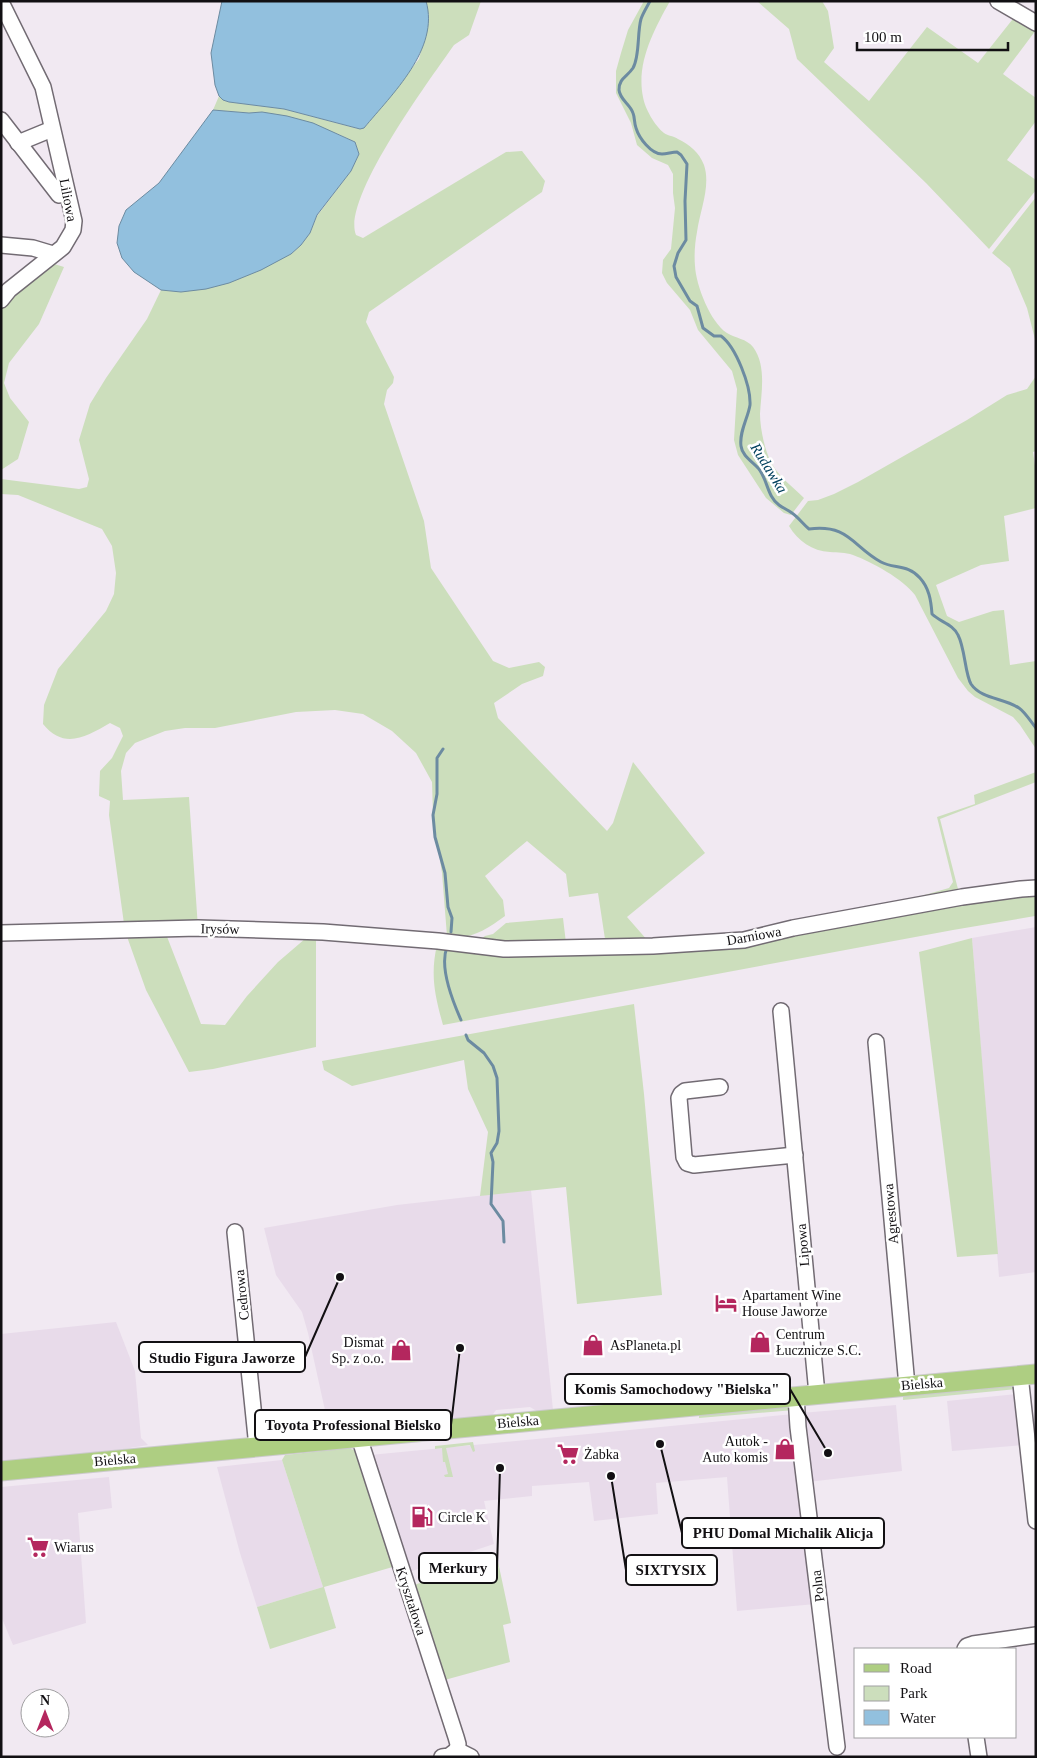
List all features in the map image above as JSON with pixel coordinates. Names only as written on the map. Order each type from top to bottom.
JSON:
[{"type":"main road","name":"Bielska","points":[[1,1471],[1028,1375]]},
{"type":"street","points":[[998,1],[1036,23]]},
{"type":"street","name":"Liliowa","points":[[1,2],[43,87],[74,221],[73,230],[63,247],[9,290],[1,300]]},
{"type":"street","name":"Liliowa","points":[[1,120],[59,195]]},
{"type":"street","points":[[18,143],[52,129]]},
{"type":"street","points":[[1,245],[33,248],[53,254]]},
{"type":"street","name":"Darniowa","points":[[438,941],[504,949],[653,946],[744,940],[793,928],[962,897],[1014,889],[1036,888]]},
{"type":"street","name":"Irysów","points":[[1,933],[198,928],[323,932],[438,941]]},
{"type":"street","name":"Lipowa","points":[[781,1011],[817,1394]]},
{"type":"street","name":"Agrestowa","points":[[876,1042],[907,1386]]},
{"type":"street","points":[[720,1087],[685,1092],[679,1098],[684,1157],[687,1163],[694,1165],[795,1155]]},
{"type":"street","name":"Cedrowa","points":[[235,1232],[257,1447]]},
{"type":"street","points":[[1028,1375],[1036,1521]]},
{"type":"street","name":"Polna","points":[[796,1396],[837,1747]]},
{"type":"street","name":"Kryształowa","points":[[359,1437],[458,1744],[464,1753]]},
{"type":"street","points":[[966,1648],[973,1644],[1036,1634]]},
{"type":"street","points":[[976,1738],[978,1757]]},
{"type":"street","points":[[442,1757],[464,1753]]},
{"type":"shaded area","points":[[1036,927],[1036,1272],[999,1277],[972,938]]},
{"type":"shaded area","points":[[531,1190],[553,1410],[540,1413],[530,1407],[496,1410],[491,1417],[330,1433],[302,1312],[276,1275],[264,1228],[397,1205]]},
{"type":"shaded area","points":[[116,1322],[135,1371],[141,1438],[148,1445],[1,1462],[1,1334]]},
{"type":"shaded area","points":[[1017,1394],[1023,1445],[952,1451],[947,1401]]},
{"type":"shaded area","points":[[896,1405],[902,1471],[808,1482],[801,1413]]},
{"type":"shaded area","points":[[794,1414],[816,1604],[737,1611],[727,1477],[656,1483],[658,1514],[594,1521],[589,1482],[532,1486],[532,1496],[484,1501],[494,1544],[406,1573],[370,1455]]},
{"type":"shaded area","points":[[282,1460],[323,1587],[257,1607],[240,1553],[217,1467]]},
{"type":"shaded area","points":[[109,1477],[112,1508],[78,1513],[86,1623],[13,1645],[1,1616],[1,1487]]},
{"type":"green space","points":[[426,1],[481,1],[469,35],[454,45],[409,110],[374,168],[362,195],[355,218],[356,235],[363,238],[506,152],[522,151],[545,181],[542,192],[369,312],[366,322],[394,377],[393,383],[387,390],[384,404],[424,521],[431,568],[493,661],[509,668],[539,662],[545,667],[543,676],[522,684],[494,703],[498,718],[607,831],[613,823],[633,762],[705,853],[627,917],[648,941],[607,942],[598,893],[569,897],[566,874],[527,841],[485,876],[503,900],[505,916],[478,933],[463,937],[447,936],[442,873],[433,815],[432,782],[416,753],[392,731],[363,714],[335,710],[296,712],[215,728],[185,728],[165,731],[135,743],[126,753],[121,771],[123,800],[189,797],[198,928],[164,929],[201,1024],[225,1025],[247,996],[278,962],[306,938],[316,937],[316,1047],[213,1069],[189,1072],[146,990],[125,931],[109,815],[110,801],[99,796],[100,771],[112,758],[123,736],[120,728],[110,723],[84,736],[67,739],[51,732],[43,724],[44,705],[58,669],[106,611],[114,594],[116,573],[112,546],[102,529],[18,495],[1,494],[1,479],[79,489],[87,487],[89,479],[79,440],[90,404],[147,319],[161,290],[181,292],[291,254],[310,233],[317,216],[351,171],[359,154],[355,142],[338,134],[262,112],[249,113],[213,110],[219,96],[229,102],[284,109],[359,129],[364,128],[419,59],[429,18]]},
{"type":"green space","points":[[644,1],[670,1],[658,23],[644,59],[641,84],[644,102],[657,126],[666,134],[690,146],[700,156],[704,165],[706,190],[698,224],[695,249],[698,283],[715,321],[730,335],[748,342],[757,354],[762,371],[760,414],[767,453],[780,475],[804,498],[791,515],[784,513],[766,498],[738,455],[734,440],[737,389],[732,371],[698,330],[690,310],[667,283],[662,273],[663,260],[671,249],[675,208],[673,174],[668,165],[652,158],[637,145],[631,123],[616,93],[616,71],[628,30]]},
{"type":"green space","points":[[757,1],[822,1],[828,11],[834,48],[824,62],[869,101],[927,27],[978,63],[1016,15],[1036,30],[1003,74],[1036,98],[1036,121],[1007,160],[1036,180],[1036,190],[989,249],[926,183],[797,59],[789,29]]},
{"type":"green space","points":[[1036,197],[1036,343],[1027,308],[1010,268],[992,253]]},
{"type":"green space","points":[[51,263],[64,267],[39,324],[9,363],[4,383],[10,398],[29,422],[18,459],[1,470],[1,309],[13,294]]},
{"type":"green space","points":[[1036,376],[1036,451],[1033,452],[1036,472],[1036,508],[1004,516],[1009,561],[981,565],[936,585],[947,616],[959,622],[993,611],[1004,610],[1010,665],[1036,661],[1036,749],[1013,717],[975,697],[968,691],[958,678],[915,595],[910,589],[887,572],[861,558],[847,553],[817,550],[811,547],[801,541],[789,526],[808,501],[818,500],[834,494],[858,482],[1007,395],[1027,389]]},
{"type":"green space","points":[[1036,772],[1036,782],[940,819],[959,893],[781,926],[780,923],[914,898],[949,888],[953,882],[937,817],[975,804],[974,795]]},
{"type":"green space","points":[[1036,895],[1036,917],[953,930],[443,1025],[436,995],[434,966],[437,945],[652,949],[966,902]]},
{"type":"green space","points":[[563,918],[566,943],[481,944],[481,939],[493,934],[506,923]]},
{"type":"green space","points":[[972,938],[998,1254],[957,1257],[919,952]]},
{"type":"green space","points":[[634,1004],[662,1295],[577,1304],[566,1187],[480,1196],[488,1132],[468,1089],[464,1060],[352,1086],[324,1070],[322,1061]]},
{"type":"green space","points":[[1014,1381],[1017,1389],[903,1400],[903,1395]]},
{"type":"green space","points":[[789,1402],[794,1410],[699,1418],[699,1412]]},
{"type":"green space","points":[[473,1442],[475,1451],[473,1452],[470,1445],[446,1448],[453,1477],[445,1477],[444,1475],[448,1474],[445,1462],[443,1462],[442,1448],[435,1449],[435,1446]]},
{"type":"green space","points":[[349,1448],[358,1452],[396,1566],[324,1587],[336,1628],[270,1649],[257,1607],[323,1587],[282,1460],[285,1455]]},
{"type":"green space","points":[[497,1557],[511,1623],[503,1625],[510,1662],[441,1681],[411,1586]]},
{"type":"water","points":[[222,1],[426,1],[429,19],[420,53],[411,70],[400,86],[364,128],[360,129],[284,109],[223,100],[219,96],[215,85],[211,53]]},
{"type":"water","points":[[213,110],[249,113],[262,112],[313,123],[355,142],[359,154],[351,171],[317,215],[310,233],[291,254],[261,270],[229,283],[206,289],[181,292],[161,290],[134,272],[122,258],[117,243],[119,226],[126,210],[159,183]]},
{"type":"waterway","name":"Rudawka","points":[[650,1],[641,19],[635,63],[631,71],[622,80],[619,90],[621,97],[632,110],[635,126],[646,145],[658,153],[677,152],[687,164],[685,201],[686,240],[678,253],[674,266],[676,277],[690,301],[697,306],[703,328],[714,336],[721,336],[727,341],[737,358],[745,378],[750,405],[741,436],[743,453],[759,469],[775,501],[809,529],[822,528],[842,533],[881,562],[906,569],[915,574],[923,582],[927,590],[932,614],[956,631],[971,684],[981,693],[1019,708],[1036,728]]},
{"type":"waterway","points":[[443,749],[437,758],[437,794],[433,815],[435,837],[445,873],[448,907],[452,918],[451,932]]},
{"type":"waterway","points":[[447,947],[445,955],[446,974],[461,1020]]},
{"type":"waterway","points":[[466,1035],[468,1040],[484,1053],[493,1066],[497,1078],[499,1131],[497,1143],[491,1153],[493,1162],[491,1204],[503,1221],[504,1242]]},
{"type":"place","name":"Studio Figura Jaworze","points":[[340,1277]]},
{"type":"place","name":"Apartament Wine House Jaworze","points":[[726,1303]]},
{"type":"place","name":"Centrum Łucznicze S.C.","points":[[760,1342]]},
{"type":"place","name":"AsPlaneta.pl","points":[[593,1345]]},
{"type":"place","name":"Toyota Professional Bielsko","points":[[460,1348]]},
{"type":"place","name":"Dismat Sp. z o.o.","points":[[401,1350]]},
{"type":"place","name":"PHU Domal Michalik Alicja","points":[[660,1444]]},
{"type":"place","name":"Autok - Auto komis","points":[[785,1449]]},
{"type":"place","name":"Komis Samochodowy \"Bielska\"","points":[[828,1453]]},
{"type":"place","name":"Żabka","points":[[568,1454]]},
{"type":"place","name":"Merkury","points":[[500,1468]]},
{"type":"place","name":"SIXTYSIX","points":[[611,1476]]},
{"type":"place","name":"Circle K","points":[[422,1517]]},
{"type":"place","name":"Wiarus","points":[[38,1547]]}]
